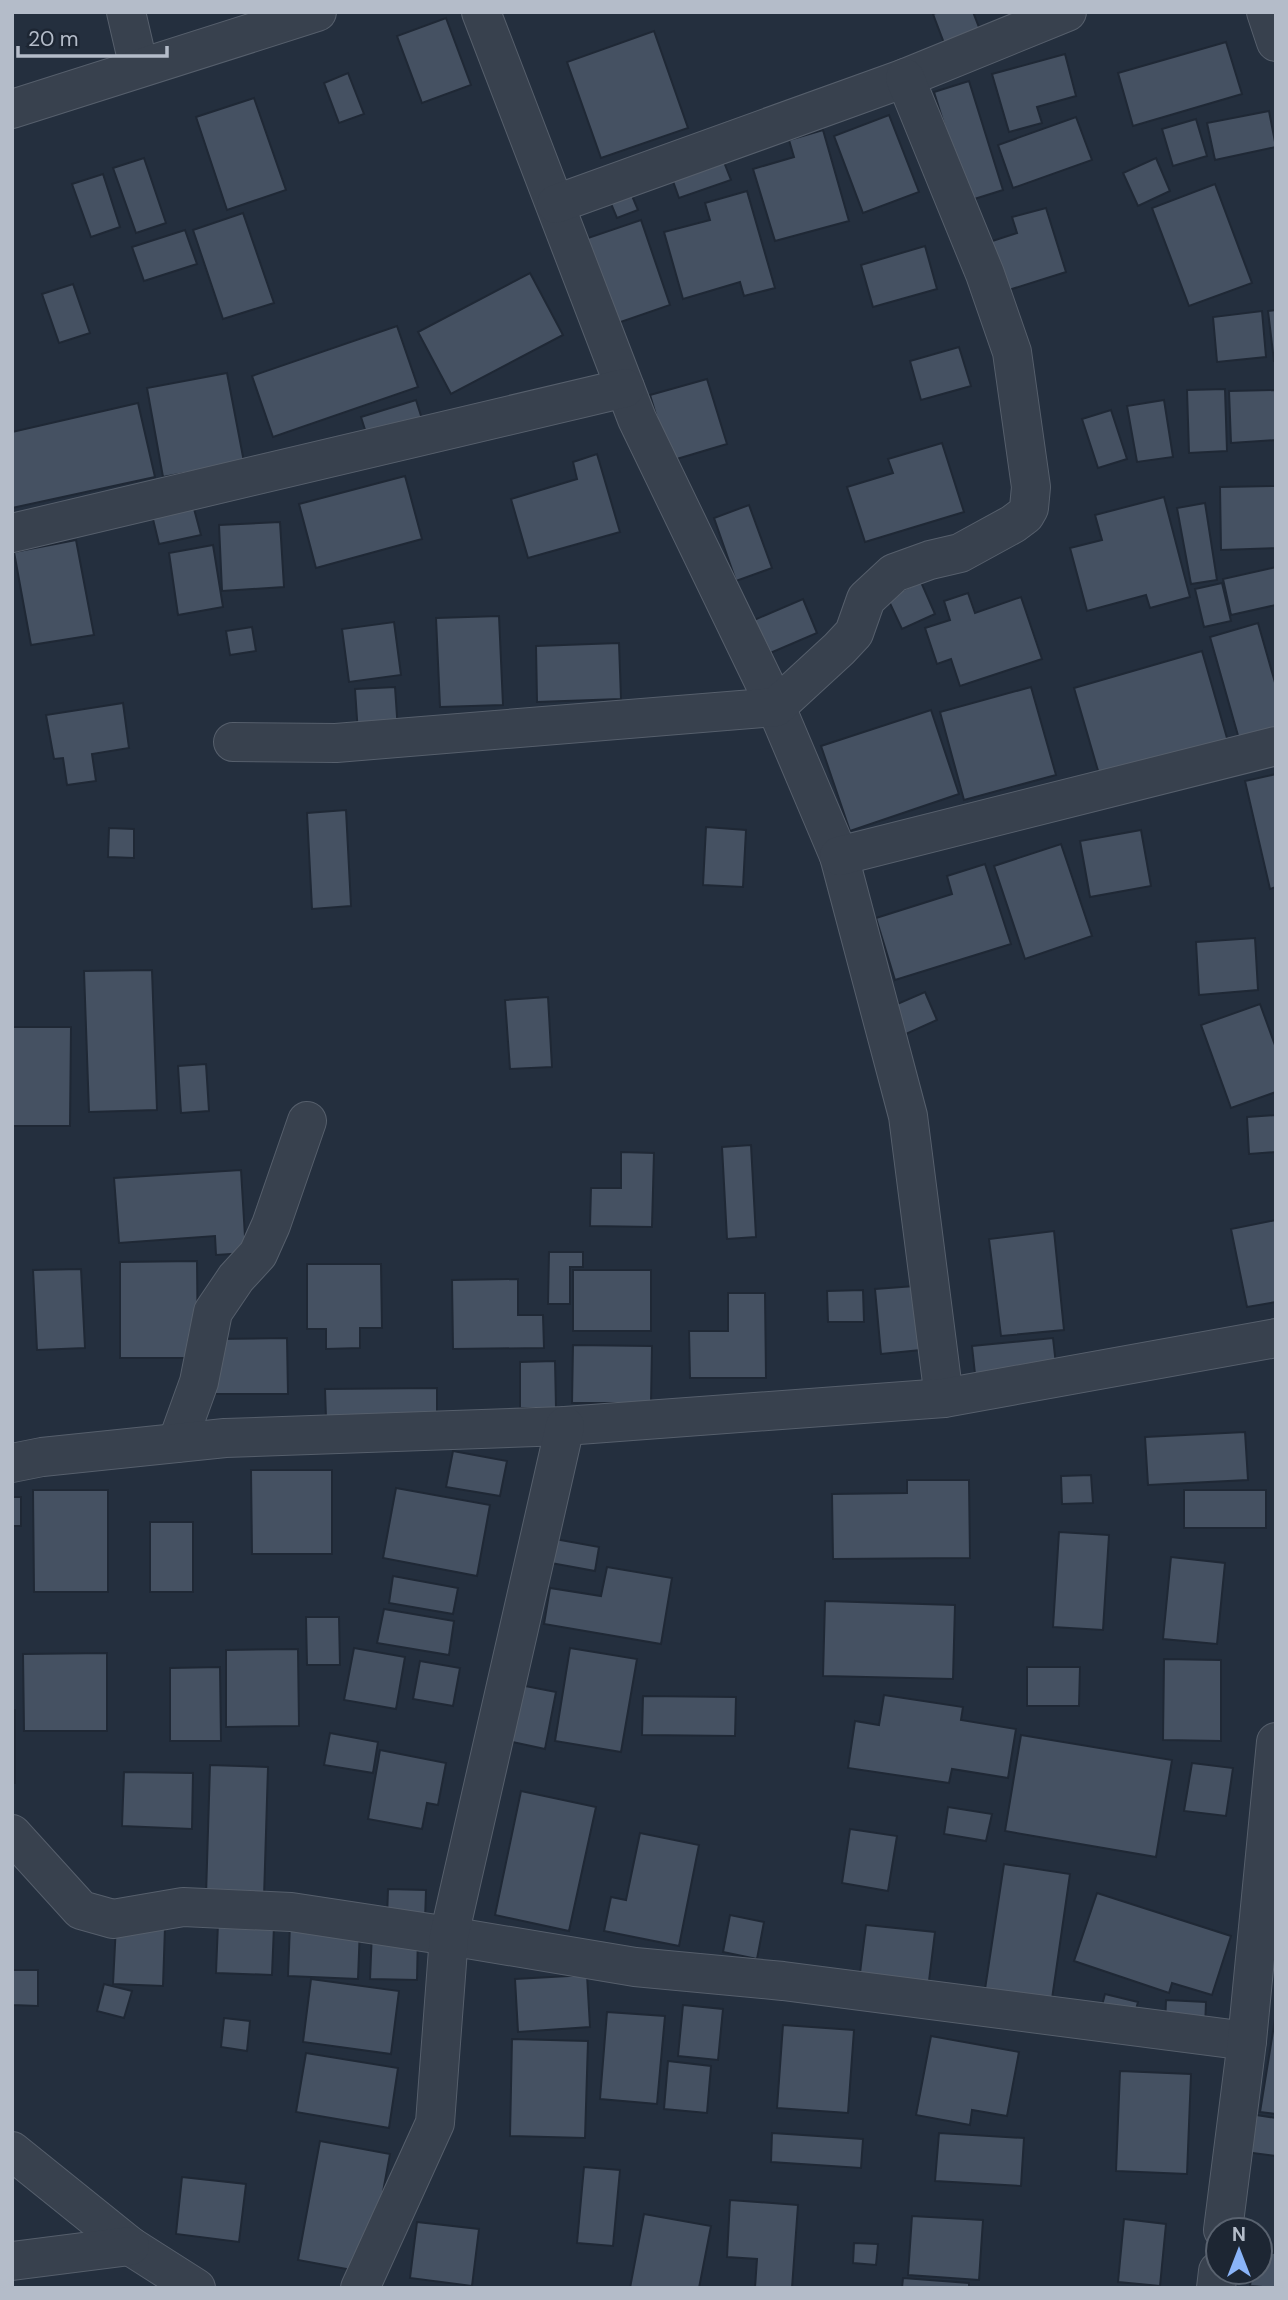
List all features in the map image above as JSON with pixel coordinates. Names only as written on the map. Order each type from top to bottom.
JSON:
[{"type":"street","points":[[126,12],[139,68]]},
{"type":"street","points":[[12,109],[317,12]]},
{"type":"street","points":[[481,12],[637,419],[776,707],[839,856],[908,1116],[944,1398]]},
{"type":"street","points":[[556,204],[905,78],[1067,12]]},
{"type":"street","points":[[1266,12],[1276,42]]},
{"type":"street","points":[[233,742],[336,743],[776,707],[854,633],[866,599],[894,573],[960,553],[1025,515],[1031,500],[1028,454],[1012,352],[985,274],[905,78]]},
{"type":"street","points":[[12,533],[625,388]]},
{"type":"street","points":[[839,856],[1276,746]]},
{"type":"street","points":[[177,1443],[199,1382],[213,1312],[236,1278],[258,1254],[271,1225],[307,1121]]},
{"type":"street","points":[[12,1463],[43,1457],[225,1438],[565,1426],[944,1398],[1276,1338]]},
{"type":"street","points":[[360,2288],[435,2123],[449,1936],[565,1426]]},
{"type":"street","points":[[1225,2216],[1268,1884],[1276,1742]]},
{"type":"street","points":[[12,1834],[71,1902],[81,1910],[100,1917],[113,1919],[183,1908],[291,1912],[635,1967],[783,1981],[1247,2041]]},
{"type":"street","points":[[12,2151],[130,2246],[196,2288]]},
{"type":"street","points":[[12,2261],[130,2246]]},
{"type":"building","points":[[973,12],[980,30],[944,43],[933,14]]},
{"type":"building","points":[[446,18],[471,85],[422,103],[397,36]]},
{"type":"building","points":[[654,31],[688,128],[601,158],[567,62]]},
{"type":"building","points":[[1226,42],[1242,94],[1133,126],[1118,73]]},
{"type":"building","points":[[1065,54],[1076,96],[1037,107],[1042,123],[1009,132],[992,74]]},
{"type":"building","points":[[348,73],[364,114],[339,123],[324,83]]},
{"type":"building","points":[[969,81],[1003,190],[968,201],[934,92]]},
{"type":"building","points":[[254,98],[286,190],[227,210],[196,117]]},
{"type":"building","points":[[1269,111],[1276,147],[1215,160],[1207,123]]},
{"type":"building","points":[[889,115],[919,192],[863,213],[834,136]]},
{"type":"building","points":[[1076,117],[1092,160],[1013,188],[998,145]]},
{"type":"building","points":[[1196,119],[1207,156],[1173,166],[1162,129]]},
{"type":"building","points":[[823,130],[849,221],[775,241],[753,169],[794,157],[789,140]]},
{"type":"building","points":[[720,152],[731,180],[679,198],[669,170]]},
{"type":"building","points":[[144,158],[166,223],[136,233],[113,168]]},
{"type":"building","points":[[1156,158],[1170,191],[1138,206],[1123,173]]},
{"type":"building","points":[[103,174],[120,227],[91,237],[72,184]]},
{"type":"building","points":[[1215,184],[1252,283],[1189,306],[1152,208]]},
{"type":"building","points":[[630,191],[638,210],[617,218],[609,199]]},
{"type":"building","points":[[747,191],[775,288],[744,296],[740,282],[683,299],[664,232],[710,220],[705,203]]},
{"type":"building","points":[[1046,208],[1066,272],[996,294],[980,245],[1017,233],[1012,217]]},
{"type":"building","points":[[243,213],[274,303],[223,319],[193,230]]},
{"type":"building","points":[[641,220],[670,305],[612,325],[582,240]]},
{"type":"building","points":[[185,230],[197,264],[144,281],[132,247]]},
{"type":"building","points":[[925,246],[937,289],[873,307],[861,265]]},
{"type":"building","points":[[530,273],[563,335],[451,394],[418,332]]},
{"type":"building","points":[[73,284],[90,333],[59,343],[42,294]]},
{"type":"building","points":[[1276,310],[1276,361],[1274,361],[1268,311]]},
{"type":"building","points":[[1262,311],[1266,357],[1217,362],[1213,317]]},
{"type":"building","points":[[397,326],[418,387],[273,437],[252,376]]},
{"type":"building","points":[[959,347],[971,386],[921,400],[910,361]]},
{"type":"building","points":[[227,373],[244,462],[163,477],[147,388]]},
{"type":"building","points":[[707,379],[727,444],[670,461],[650,395]]},
{"type":"building","points":[[1225,389],[1227,451],[1189,453],[1187,390]]},
{"type":"building","points":[[1276,390],[1276,440],[1231,443],[1229,391]]},
{"type":"building","points":[[416,400],[422,419],[367,436],[361,417]]},
{"type":"building","points":[[1164,400],[1173,457],[1137,462],[1127,406]]},
{"type":"building","points":[[138,403],[155,477],[12,508],[12,432]]},
{"type":"building","points":[[1111,410],[1127,459],[1098,468],[1082,419]]},
{"type":"building","points":[[942,443],[964,512],[865,542],[847,487],[893,473],[888,459]]},
{"type":"building","points":[[597,454],[620,532],[528,558],[511,499],[577,479],[573,462]]},
{"type":"building","points":[[405,476],[422,539],[316,568],[299,504]]},
{"type":"building","points":[[1276,486],[1276,548],[1221,550],[1220,487]]},
{"type":"building","points":[[1164,497],[1190,597],[1150,608],[1146,595],[1087,611],[1070,548],[1102,540],[1095,515]]},
{"type":"building","points":[[1205,503],[1217,580],[1191,584],[1177,508]]},
{"type":"building","points":[[193,505],[201,535],[159,544],[152,515]]},
{"type":"building","points":[[749,505],[772,568],[736,581],[714,518]]},
{"type":"building","points":[[280,522],[284,587],[222,591],[219,525]]},
{"type":"building","points":[[76,540],[94,635],[31,645],[14,552]]},
{"type":"building","points":[[213,545],[223,607],[178,615],[169,553]]},
{"type":"building","points":[[1276,567],[1276,605],[1231,615],[1223,579]]},
{"type":"building","points":[[921,582],[935,614],[902,629],[887,597]]},
{"type":"building","points":[[1222,583],[1231,621],[1204,627],[1195,589]]},
{"type":"building","points":[[968,593],[975,613],[1021,597],[1042,659],[960,686],[951,659],[937,664],[925,628],[950,620],[944,601]]},
{"type":"building","points":[[803,599],[817,633],[768,654],[754,620]]},
{"type":"building","points":[[499,616],[503,705],[440,707],[436,618]]},
{"type":"building","points":[[394,622],[401,675],[349,682],[342,629]]},
{"type":"building","points":[[1258,623],[1276,686],[1276,737],[1241,746],[1210,637]]},
{"type":"building","points":[[252,627],[256,651],[230,655],[226,631]]},
{"type":"building","points":[[619,643],[621,699],[537,702],[536,646]]},
{"type":"building","points":[[1202,651],[1229,745],[1101,781],[1074,688]]},
{"type":"building","points":[[395,687],[398,731],[358,734],[355,689]]},
{"type":"building","points":[[1031,687],[1056,775],[964,800],[940,712]]},
{"type":"building","points":[[123,703],[129,748],[92,754],[96,781],[67,785],[63,758],[54,759],[46,715]]},
{"type":"building","points":[[931,710],[959,794],[850,831],[821,746]]},
{"type":"building","points":[[1276,774],[1276,887],[1270,889],[1245,781]]},
{"type":"building","points":[[346,810],[351,906],[312,909],[307,813]]},
{"type":"building","points":[[706,827],[746,830],[743,887],[703,885]]},
{"type":"building","points":[[109,828],[134,829],[134,858],[108,857]]},
{"type":"building","points":[[1141,830],[1151,886],[1090,897],[1080,841]]},
{"type":"building","points":[[1061,844],[1092,936],[1025,959],[994,866]]},
{"type":"building","points":[[985,864],[1011,944],[895,980],[876,918],[952,894],[947,876]]},
{"type":"building","points":[[1255,938],[1258,990],[1199,995],[1196,942]]},
{"type":"building","points":[[152,970],[157,1110],[89,1112],[84,971]]},
{"type":"building","points":[[925,992],[937,1020],[886,1043],[874,1014]]},
{"type":"building","points":[[548,997],[552,1067],[510,1069],[505,1000]]},
{"type":"building","points":[[1260,1004],[1276,1048],[1276,1092],[1231,1108],[1201,1025]]},
{"type":"building","points":[[12,1027],[71,1027],[70,1126],[12,1126]]},
{"type":"building","points":[[206,1064],[209,1111],[181,1113],[178,1066]]},
{"type":"building","points":[[1276,1115],[1276,1152],[1249,1154],[1247,1117]]},
{"type":"building","points":[[751,1145],[756,1237],[727,1239],[722,1147]]},
{"type":"building","points":[[621,1152],[654,1153],[652,1227],[590,1226],[591,1188],[621,1188]]},
{"type":"building","points":[[241,1170],[246,1253],[216,1255],[215,1236],[119,1243],[114,1178]]},
{"type":"building","points":[[1276,1220],[1276,1302],[1247,1307],[1231,1229]]},
{"type":"building","points":[[1054,1231],[1064,1330],[1001,1336],[989,1239]]},
{"type":"building","points":[[549,1252],[583,1252],[583,1267],[570,1267],[570,1304],[548,1304]]},
{"type":"building","points":[[197,1261],[198,1358],[120,1358],[120,1262]]},
{"type":"building","points":[[307,1264],[381,1264],[382,1328],[360,1328],[360,1348],[326,1349],[326,1329],[307,1329]]},
{"type":"building","points":[[81,1269],[85,1348],[37,1350],[33,1270]]},
{"type":"building","points":[[573,1270],[651,1270],[651,1331],[573,1331]]},
{"type":"building","points":[[518,1279],[518,1315],[543,1315],[544,1348],[453,1349],[452,1280]]},
{"type":"building","points":[[915,1286],[921,1350],[881,1354],[875,1289]]},
{"type":"building","points":[[863,1290],[864,1322],[828,1322],[827,1291]]},
{"type":"building","points":[[728,1293],[765,1293],[766,1378],[690,1378],[689,1331],[728,1331]]},
{"type":"building","points":[[287,1338],[288,1394],[214,1394],[214,1339]]},
{"type":"building","points":[[1053,1338],[1056,1365],[975,1374],[972,1346]]},
{"type":"building","points":[[573,1345],[652,1346],[651,1403],[572,1403]]},
{"type":"building","points":[[555,1361],[556,1408],[520,1408],[520,1362]]},
{"type":"building","points":[[437,1388],[437,1418],[326,1418],[325,1389]]},
{"type":"building","points":[[1245,1432],[1248,1480],[1148,1485],[1145,1437]]},
{"type":"building","points":[[453,1451],[507,1461],[500,1496],[446,1487]]},
{"type":"building","points":[[251,1470],[332,1470],[332,1554],[252,1554]]},
{"type":"building","points":[[1091,1475],[1093,1503],[1062,1504],[1061,1476]]},
{"type":"building","points":[[907,1480],[969,1480],[970,1558],[833,1559],[832,1494],[907,1493]]},
{"type":"building","points":[[396,1488],[490,1505],[477,1576],[383,1558]]},
{"type":"building","points":[[33,1490],[108,1490],[108,1592],[34,1592]]},
{"type":"building","points":[[1184,1490],[1266,1490],[1266,1528],[1184,1528]]},
{"type":"building","points":[[12,1497],[21,1497],[21,1526],[12,1526]]},
{"type":"building","points":[[150,1522],[193,1522],[193,1592],[150,1592]]},
{"type":"building","points":[[1059,1532],[1109,1535],[1103,1630],[1053,1627]]},
{"type":"building","points":[[555,1539],[599,1547],[595,1571],[551,1563]]},
{"type":"building","points":[[1171,1557],[1225,1563],[1217,1644],[1163,1639]]},
{"type":"building","points":[[607,1567],[672,1578],[661,1644],[544,1624],[550,1588],[601,1596]]},
{"type":"building","points":[[393,1576],[458,1588],[453,1614],[389,1603]]},
{"type":"building","points":[[825,1601],[955,1605],[953,1679],[823,1676]]},
{"type":"building","points":[[384,1609],[454,1621],[449,1655],[377,1643]]},
{"type":"building","points":[[306,1617],[339,1617],[340,1665],[307,1665]]},
{"type":"building","points":[[354,1648],[405,1657],[396,1709],[344,1700]]},
{"type":"building","points":[[570,1648],[637,1659],[621,1752],[555,1741]]},
{"type":"building","points":[[298,1649],[299,1726],[226,1727],[226,1650]]},
{"type":"building","points":[[107,1653],[107,1731],[24,1731],[23,1654]]},
{"type":"building","points":[[1164,1659],[1221,1660],[1221,1741],[1163,1740]]},
{"type":"building","points":[[420,1661],[460,1668],[453,1706],[413,1699]]},
{"type":"building","points":[[220,1667],[221,1741],[170,1741],[170,1668]]},
{"type":"building","points":[[1027,1667],[1080,1667],[1079,1706],[1027,1706]]},
{"type":"building","points":[[515,1684],[556,1692],[545,1749],[503,1740]]},
{"type":"building","points":[[884,1695],[963,1707],[961,1720],[1016,1729],[1008,1778],[952,1769],[949,1783],[848,1768],[855,1721],[879,1725]]},
{"type":"building","points":[[643,1696],[736,1697],[735,1736],[642,1735]]},
{"type":"building","points":[[12,1710],[15,1710],[15,1783],[12,1783]]},
{"type":"building","points":[[330,1733],[378,1742],[373,1773],[324,1765]]},
{"type":"building","points":[[1021,1735],[1172,1760],[1156,1857],[1005,1831]]},
{"type":"building","points":[[380,1750],[446,1763],[438,1805],[427,1803],[422,1829],[368,1819]]},
{"type":"building","points":[[1192,1763],[1233,1768],[1226,1816],[1184,1811]]},
{"type":"building","points":[[210,1765],[268,1767],[264,1898],[206,1896]]},
{"type":"building","points":[[124,1772],[193,1773],[192,1829],[122,1826]]},
{"type":"building","points":[[521,1791],[596,1807],[569,1931],[495,1915]]},
{"type":"building","points":[[948,1807],[992,1814],[986,1841],[944,1834]]},
{"type":"building","points":[[850,1829],[897,1836],[888,1891],[842,1883]]},
{"type":"building","points":[[640,1833],[699,1845],[679,1946],[604,1931],[611,1897],[626,1900]]},
{"type":"building","points":[[1004,1864],[1070,1874],[1052,1999],[985,1989]]},
{"type":"building","points":[[388,1889],[426,1890],[425,1920],[387,1918]]},
{"type":"building","points":[[1097,1893],[1231,1936],[1212,1995],[1172,1983],[1169,1993],[1074,1961]]},
{"type":"building","points":[[730,1915],[764,1922],[757,1959],[723,1952]]},
{"type":"building","points":[[218,1923],[274,1926],[272,1975],[216,1973]]},
{"type":"building","points":[[290,1924],[360,1927],[358,1979],[288,1976]]},
{"type":"building","points":[[116,1925],[165,1927],[163,1986],[113,1984]]},
{"type":"building","points":[[866,1925],[935,1932],[928,1989],[859,1981]]},
{"type":"building","points":[[372,1932],[418,1934],[417,1980],[370,1979]]},
{"type":"building","points":[[12,1970],[38,1970],[38,2006],[12,2005]]},
{"type":"building","points":[[587,1975],[590,2027],[518,2032],[515,1979]]},
{"type":"building","points":[[311,1979],[399,1991],[391,2054],[303,2042]]},
{"type":"building","points":[[104,1984],[132,1991],[124,2018],[97,2011]]},
{"type":"building","points":[[1105,1994],[1138,2002],[1133,2021],[1100,2013]]},
{"type":"building","points":[[1166,2000],[1206,2002],[1205,2027],[1165,2027]]},
{"type":"building","points":[[683,2005],[723,2009],[718,2060],[678,2056]]},
{"type":"building","points":[[607,2012],[665,2016],[657,2104],[600,2099]]},
{"type":"building","points":[[1276,2013],[1276,2114],[1260,2112]]},
{"type":"building","points":[[224,2018],[250,2021],[247,2051],[221,2047]]},
{"type":"building","points":[[783,2025],[854,2030],[848,2113],[777,2108]]},
{"type":"building","points":[[931,2036],[1019,2052],[1007,2116],[972,2110],[970,2125],[916,2115]]},
{"type":"building","points":[[512,2039],[588,2041],[585,2138],[510,2136]]},
{"type":"building","points":[[306,2053],[398,2068],[389,2128],[296,2112]]},
{"type":"building","points":[[668,2061],[711,2066],[707,2113],[664,2109]]},
{"type":"building","points":[[1120,2071],[1191,2074],[1187,2174],[1116,2171]]},
{"type":"building","points":[[1250,2114],[1276,2118],[1276,2156],[1245,2152]]},
{"type":"building","points":[[772,2133],[863,2139],[861,2168],[771,2162]]},
{"type":"building","points":[[939,2133],[1024,2138],[1021,2186],[935,2181]]},
{"type":"building","points":[[320,2141],[390,2154],[368,2273],[298,2260]]},
{"type":"building","points":[[584,2167],[620,2170],[613,2246],[577,2243]]},
{"type":"building","points":[[182,2177],[246,2184],[239,2242],[176,2234]]},
{"type":"building","points":[[730,2200],[798,2205],[792,2288],[755,2288],[757,2259],[727,2257]]},
{"type":"building","points":[[644,2214],[711,2226],[699,2288],[630,2288]]},
{"type":"building","points":[[912,2216],[983,2220],[979,2280],[908,2275]]},
{"type":"building","points":[[1124,2219],[1166,2224],[1160,2286],[1118,2282]]},
{"type":"building","points":[[417,2222],[479,2229],[472,2286],[410,2278]]},
{"type":"building","points":[[1276,2236],[1276,2288],[1250,2286],[1274,2286]]},
{"type":"building","points":[[854,2243],[878,2244],[876,2265],[853,2263]]},
{"type":"building","points":[[903,2278],[969,2283],[969,2288],[902,2288]]}]
